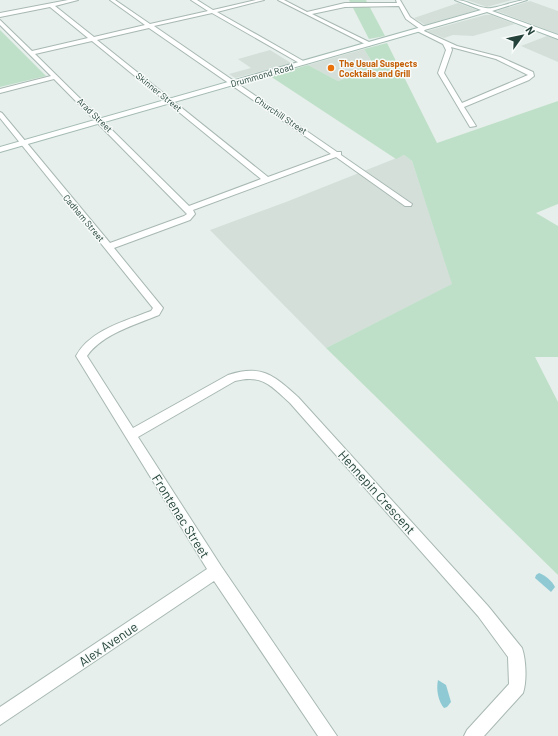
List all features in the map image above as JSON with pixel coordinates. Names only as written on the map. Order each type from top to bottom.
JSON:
[{"type":"main road","points":[[458,0],[558,37]]},
{"type":"main road","name":"Drummond Road","points":[[0,150],[524,0]]},
{"type":"street","points":[[0,15],[76,0]]},
{"type":"street","name":"Churchill Street","points":[[112,0],[338,154],[408,204]]},
{"type":"street","points":[[193,0],[303,63]]},
{"type":"street","points":[[31,53],[262,0]]},
{"type":"street","points":[[280,0],[369,44]]},
{"type":"street","points":[[308,13],[345,5],[399,2],[408,18],[421,30],[446,43],[469,51],[498,58],[531,73],[531,76],[527,79],[460,106]]},
{"type":"street","name":"Skinner Street","points":[[51,5],[267,180]]},
{"type":"street","name":"Arad Street","points":[[0,22],[188,208]]},
{"type":"street","points":[[446,43],[449,50],[441,73],[472,126]]},
{"type":"street","points":[[448,55],[469,51]]},
{"type":"street","points":[[0,91],[56,77]]},
{"type":"street","points":[[450,90],[464,95],[484,97]]},
{"type":"street","name":"Cadham Street","points":[[0,114],[158,308],[155,313],[145,318]]},
{"type":"street","points":[[108,247],[187,218],[191,214],[188,208],[338,154]]},
{"type":"street","name":"Frontenac Street","points":[[145,318],[94,341],[84,349],[81,356],[216,571],[328,736]]},
{"type":"street","name":"Hennepin Crescent","points":[[131,435],[232,378],[246,373],[260,373],[266,376],[294,400],[483,611],[516,654],[517,687],[473,736]]},
{"type":"street","name":"Alex Avenue","points":[[0,717],[216,571]]},
{"type":"shaded area","points":[[467,0],[512,0],[487,7]]},
{"type":"shaded area","points":[[530,1],[558,11],[558,34],[497,11]]},
{"type":"shaded area","points":[[458,3],[477,10],[425,25],[414,18]]},
{"type":"shaded area","points":[[485,15],[491,15],[515,24],[473,36],[453,35],[444,38],[427,31]]},
{"type":"shaded area","points":[[547,36],[558,40],[558,62],[521,46]]},
{"type":"shaded area","points":[[364,49],[372,62],[357,67],[366,72],[338,81],[308,65]]},
{"type":"shaded area","points":[[270,50],[291,63],[235,78],[229,74],[251,68],[238,59]]},
{"type":"shaded area","points":[[404,155],[412,161],[453,284],[326,348],[210,230],[286,202]]},
{"type":"green space","points":[[349,0],[366,0],[385,36],[369,39]]},
{"type":"green space","points":[[0,30],[46,76],[0,87]]},
{"type":"green space","points":[[387,43],[437,143],[558,101],[558,204],[536,213],[558,226],[558,357],[535,357],[558,402],[558,575],[326,348],[452,284],[412,161],[404,155],[396,159],[270,76],[308,65],[338,81],[365,72],[357,67],[372,62],[364,49]]},
{"type":"water","points":[[539,573],[548,578],[554,585],[555,587],[551,592],[535,578]]},
{"type":"water","points":[[438,680],[446,685],[451,702],[444,708],[438,695]]},
{"type":"place","name":"The Usual Suspects Cocktails and Grill","points":[[331,68]]}]
